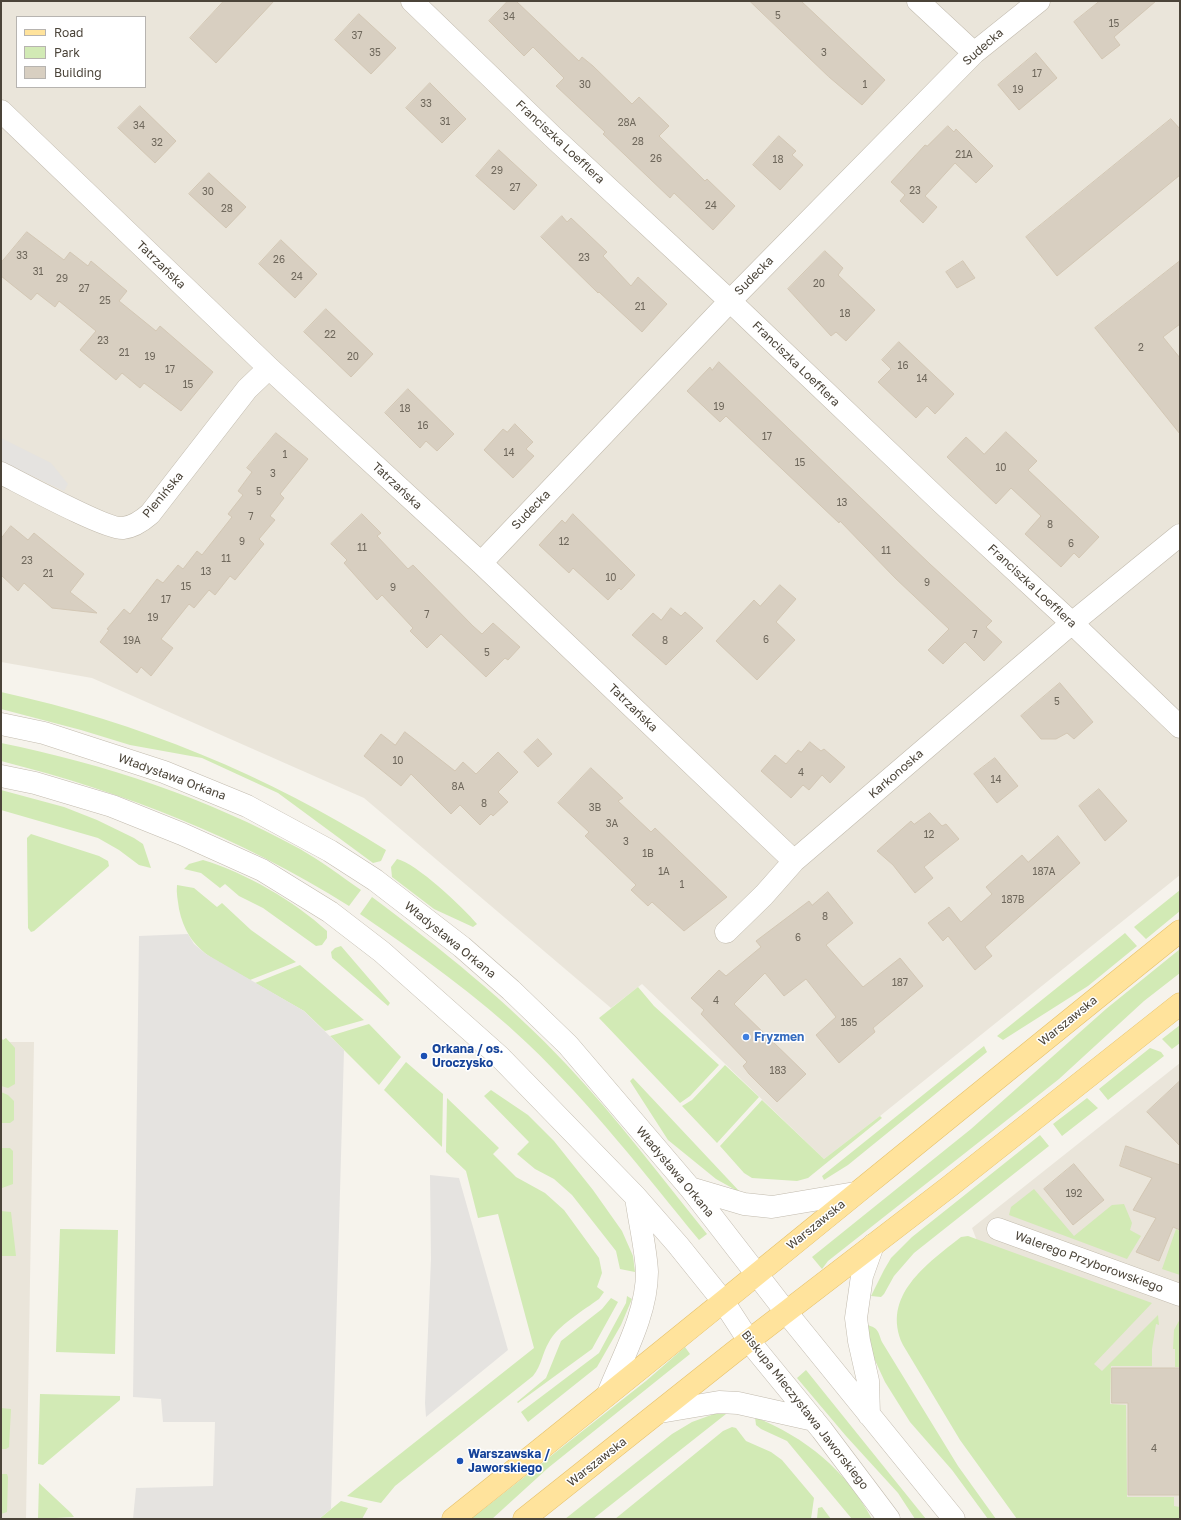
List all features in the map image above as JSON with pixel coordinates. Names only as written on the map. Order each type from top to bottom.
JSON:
[{"type":"main road","name":"Warszawska","points":[[453,1519],[1180,931]]},
{"type":"main road","name":"Warszawska","points":[[524,1519],[749,1340],[873,1245],[1180,1004]]},
{"type":"street","name":"Franciszka Loefflera","points":[[412,1],[553,137],[730,300],[942,503],[1072,623],[1180,727]]},
{"type":"street","points":[[918,1],[974,54]]},
{"type":"street","name":"Sudecka","points":[[480,563],[730,300],[974,54],[1039,1]]},
{"type":"street","name":"Tatrzańska","points":[[1,111],[269,368],[480,563],[794,861]]},
{"type":"street","name":"Pienińska","points":[[1,473],[100,522],[122,529],[132,526],[150,514],[247,388],[269,368]]},
{"type":"street","name":"Karkonoska","points":[[726,932],[764,895],[794,861],[1072,623],[1180,535]]},
{"type":"street","name":"Władysława Orkana","points":[[1,724],[44,733],[164,772],[240,803],[330,851],[368,876],[462,947],[511,990],[568,1045],[690,1188],[786,1312]]},
{"type":"street","points":[[1,776],[35,784],[119,809],[262,870],[314,901],[382,952],[499,1056],[636,1196],[724,1301]]},
{"type":"street","points":[[690,1188],[744,1204],[772,1207],[855,1193]]},
{"type":"street","points":[[608,1394],[639,1317],[644,1295],[647,1272],[636,1196]]},
{"type":"street","name":"Walerego Przyborowskiego","points":[[998,1229],[1180,1296]]},
{"type":"street","points":[[869,1415],[868,1381],[859,1341],[856,1309],[862,1276],[873,1245]]},
{"type":"street","name":"Biskupa Mieczysława Jaworskiego","points":[[724,1301],[749,1340],[814,1420],[889,1519]]},
{"type":"street","points":[[786,1312],[954,1519]]},
{"type":"street","points":[[660,1412],[719,1402],[738,1403],[814,1420]]},
{"type":"shaded area","points":[[1,1],[1180,1],[1180,875],[880,1116],[824,1159],[642,984],[611,1008],[364,798],[92,678],[1,662]]},
{"type":"shaded area","points":[[1,438],[51,463],[68,484],[64,491],[1,461]]},
{"type":"shaded area","points":[[188,934],[194,944],[206,954],[304,1011],[344,1050],[331,1509],[319,1519],[133,1519],[136,1488],[213,1486],[215,1422],[163,1422],[161,1399],[133,1397],[139,936]]},
{"type":"shaded area","points":[[1,1042],[34,1042],[26,1519],[1,1519]]},
{"type":"shaded area","points":[[1180,1063],[1180,1519],[1086,1519],[972,1228]]},
{"type":"shaded area","points":[[430,1175],[459,1178],[508,1350],[426,1417],[425,1403],[431,1259]]},
{"type":"green space","points":[[1,692],[52,704],[102,719],[152,735],[201,754],[295,798],[386,850],[381,861],[373,863],[278,793],[202,758],[130,745],[81,730],[1,709]]},
{"type":"green space","points":[[1,743],[40,751],[117,772],[229,814],[300,849],[361,890],[349,906],[308,881],[266,859],[224,838],[181,820],[93,787],[1,761]]},
{"type":"green space","points":[[1,790],[64,807],[97,820],[134,838],[143,844],[151,868],[139,865],[119,850],[98,838],[1,810]]},
{"type":"green space","points":[[31,834],[99,856],[108,861],[109,866],[31,932],[28,928],[27,838]]},
{"type":"green space","points":[[397,859],[405,862],[427,877],[451,897],[477,924],[473,927],[434,909],[392,877],[391,867]]},
{"type":"green space","points":[[203,860],[236,872],[285,899],[327,931],[327,938],[322,945],[316,946],[263,908],[239,896],[225,884],[220,888],[201,873],[184,869],[189,864]]},
{"type":"green space","points":[[177,885],[194,888],[217,907],[222,903],[251,930],[296,962],[250,980],[215,960],[196,945],[183,924],[179,909]]},
{"type":"green space","points":[[1180,890],[1180,911],[1146,939],[1134,927]]},
{"type":"green space","points":[[372,897],[473,976],[544,1041],[603,1105],[707,1234],[699,1240],[637,1164],[574,1091],[509,1026],[447,976],[360,914]]},
{"type":"green space","points":[[1125,933],[1137,946],[1088,986],[1003,1040],[997,1036]]},
{"type":"green space","points":[[341,946],[390,1003],[388,1006],[332,958],[331,952],[335,948]]},
{"type":"green space","points":[[1180,949],[1180,973],[1144,1001],[1059,1079],[828,1261],[822,1269],[812,1257],[971,1129],[1106,1009]]},
{"type":"green space","points":[[300,965],[364,1020],[325,1031],[304,1011],[255,983]]},
{"type":"green space","points":[[638,987],[654,1006],[719,1065],[690,1096],[680,1103],[599,1018]]},
{"type":"green space","points":[[369,1024],[401,1057],[379,1085],[330,1036]]},
{"type":"green space","points":[[1180,1025],[1180,1043],[1172,1049],[1162,1039]]},
{"type":"green space","points":[[1,1038],[3,1040],[6,1038],[15,1048],[15,1084],[8,1088],[1,1086]]},
{"type":"green space","points":[[984,1046],[987,1052],[848,1165],[824,1180],[822,1176]]},
{"type":"green space","points":[[1150,1048],[1161,1052],[1164,1056],[1108,1100],[1099,1089]]},
{"type":"green space","points":[[406,1062],[443,1094],[442,1147],[384,1090]]},
{"type":"green space","points":[[725,1065],[759,1097],[717,1143],[682,1106],[692,1100]]},
{"type":"green space","points":[[633,1078],[741,1193],[716,1179],[668,1140],[630,1081]]},
{"type":"green space","points":[[491,1090],[528,1115],[554,1141],[593,1190],[622,1231],[633,1256],[635,1272],[620,1269],[616,1251],[572,1195],[554,1179],[535,1169],[517,1154],[529,1142],[484,1096]]},
{"type":"green space","points":[[1,1092],[8,1095],[14,1101],[14,1120],[10,1123],[1,1123]]},
{"type":"green space","points":[[447,1098],[499,1148],[493,1154],[516,1177],[545,1193],[564,1210],[599,1258],[602,1273],[597,1287],[604,1292],[599,1299],[558,1330],[547,1346],[533,1376],[395,1486],[381,1503],[347,1496],[534,1348],[498,1214],[478,1218],[466,1171],[446,1152]]},
{"type":"green space","points":[[1087,1098],[1098,1108],[1062,1136],[1053,1124]]},
{"type":"green space","points":[[762,1100],[824,1159],[880,1116],[882,1118],[808,1178],[797,1181],[752,1178],[744,1173],[720,1146]]},
{"type":"green space","points":[[1040,1135],[1049,1146],[914,1253],[894,1276],[881,1297],[871,1296],[891,1258],[912,1237]]},
{"type":"green space","points":[[1,1148],[10,1148],[13,1151],[13,1184],[2,1188]]},
{"type":"green space","points":[[1034,1189],[1074,1236],[1112,1205],[1124,1204],[1132,1223],[1130,1230],[1141,1236],[1127,1259],[1009,1215],[1011,1207]]},
{"type":"green space","points":[[1,1211],[11,1212],[16,1256],[2,1256]]},
{"type":"green space","points":[[60,1229],[118,1230],[115,1354],[56,1352]]},
{"type":"green space","points":[[1176,1229],[1180,1231],[1180,1275],[1162,1269]]},
{"type":"green space","points":[[968,1236],[1152,1303],[1094,1364],[1102,1371],[1158,1315],[1159,1325],[1156,1324],[1152,1349],[1152,1366],[1111,1366],[1110,1404],[1126,1405],[1127,1497],[1174,1497],[1174,1506],[1180,1507],[1180,1519],[1017,1519],[960,1440],[903,1345],[898,1327],[898,1311],[903,1296],[911,1282],[948,1247],[961,1237]]},
{"type":"green space","points":[[627,1296],[632,1299],[621,1325],[597,1367],[528,1422],[521,1412],[599,1353],[626,1303]]},
{"type":"green space","points":[[611,1298],[618,1302],[592,1349],[518,1403],[517,1402],[546,1378],[561,1341],[602,1309]]},
{"type":"green space","points":[[1180,1319],[1180,1367],[1175,1367],[1175,1349],[1173,1349],[1174,1330]]},
{"type":"green space","points":[[867,1325],[878,1331],[882,1342],[958,1466],[996,1519],[988,1519],[952,1470],[910,1422],[885,1382],[873,1356]]},
{"type":"green space","points":[[685,1347],[690,1354],[548,1468],[492,1519],[471,1519],[646,1381]]},
{"type":"green space","points":[[806,1370],[926,1519],[915,1519],[898,1493],[846,1436],[797,1378]]},
{"type":"green space","points":[[40,1394],[120,1396],[120,1400],[43,1465],[38,1464]]},
{"type":"green space","points":[[1,1408],[11,1409],[9,1447],[6,1449],[1,1449]]},
{"type":"green space","points":[[714,1414],[726,1414],[593,1519],[565,1519],[672,1434],[692,1422]]},
{"type":"green space","points":[[755,1417],[791,1435],[807,1445],[823,1458],[850,1486],[872,1519],[852,1519],[787,1441],[761,1429],[756,1425]]},
{"type":"green space","points":[[732,1427],[736,1428],[746,1441],[771,1452],[782,1460],[814,1498],[811,1519],[615,1519],[723,1431]]},
{"type":"green space","points":[[1,1474],[7,1474],[8,1477],[7,1512],[1,1514]]},
{"type":"green space","points":[[39,1483],[71,1513],[74,1517],[38,1519]]},
{"type":"green space","points":[[341,1501],[368,1508],[362,1519],[319,1519]]},
{"type":"green space","points":[[822,1507],[831,1519],[817,1519],[818,1508]]},
{"type":"building","points":[[224,1],[274,1],[216,63],[190,38]]},
{"type":"building","points":[[508,1],[516,1],[579,61],[582,57],[632,104],[639,97],[669,126],[659,136],[705,181],[707,179],[735,206],[713,230],[674,193],[670,198],[603,134],[605,132],[556,86],[564,78],[533,47],[524,56],[489,21]]},
{"type":"building","points":[[750,1],[801,1],[885,80],[862,105],[829,77]]},
{"type":"building","points":[[1100,1],[1156,1],[1114,37],[1120,45],[1102,59],[1074,22]]},
{"type":"building","points":[[359,14],[396,48],[371,74],[335,40]]},
{"type":"building","points":[[1036,53],[1057,78],[1019,110],[998,85]]},
{"type":"building","points":[[430,83],[466,119],[442,143],[406,108]]},
{"type":"building","points":[[140,106],[176,141],[155,163],[118,128]]},
{"type":"building","points":[[1171,119],[1180,129],[1180,175],[1057,276],[1026,237]]},
{"type":"building","points":[[948,126],[954,132],[956,129],[993,166],[976,183],[955,163],[925,196],[937,207],[923,223],[900,201],[905,195],[891,182],[925,145],[927,146]]},
{"type":"building","points":[[779,136],[796,151],[792,155],[803,165],[780,190],[753,165]]},
{"type":"building","points":[[499,150],[537,185],[514,210],[476,176]]},
{"type":"building","points":[[209,173],[246,207],[226,228],[189,194]]},
{"type":"building","points":[[562,216],[567,222],[571,218],[607,252],[603,256],[631,286],[638,277],[667,304],[642,332],[599,292],[598,293],[541,237]]},
{"type":"building","points":[[27,232],[64,260],[70,252],[88,266],[91,261],[127,291],[119,301],[156,331],[160,326],[213,372],[181,411],[144,383],[140,388],[122,373],[116,380],[80,350],[96,331],[59,301],[55,307],[37,293],[31,300],[1,276],[1,263]]},
{"type":"building","points":[[281,240],[317,274],[295,298],[259,264]]},
{"type":"building","points":[[825,251],[843,268],[838,275],[875,310],[846,341],[836,332],[831,336],[788,289]]},
{"type":"building","points":[[963,261],[975,278],[957,288],[946,272]]},
{"type":"building","points":[[1180,261],[1180,324],[1163,337],[1180,358],[1180,434],[1095,328]]},
{"type":"building","points":[[326,309],[373,354],[351,377],[304,332]]},
{"type":"building","points":[[899,342],[954,394],[935,414],[927,406],[916,418],[878,382],[891,369],[882,360]]},
{"type":"building","points":[[719,362],[930,564],[992,621],[986,627],[1002,642],[984,661],[965,642],[943,664],[928,650],[949,629],[895,578],[840,521],[839,523],[726,416],[720,422],[687,391],[710,367],[712,370]]},
{"type":"building","points":[[408,389],[454,434],[437,451],[426,441],[420,448],[385,413]]},
{"type":"building","points":[[515,424],[533,442],[526,449],[534,456],[513,478],[484,450],[503,429],[507,432]]},
{"type":"building","points":[[1006,432],[1037,461],[1028,470],[1099,537],[1079,558],[1074,553],[1061,567],[1025,534],[1041,516],[1011,488],[996,504],[947,457],[966,437],[984,454]]},
{"type":"building","points":[[276,433],[308,459],[280,494],[284,498],[270,516],[275,520],[259,539],[264,544],[235,580],[230,576],[215,595],[209,590],[194,608],[189,604],[161,639],[173,648],[151,676],[141,667],[137,673],[100,642],[109,630],[107,629],[124,609],[130,614],[157,579],[163,583],[178,565],[183,569],[197,551],[202,555],[232,517],[228,514],[243,495],[238,491],[252,472],[247,468]]},
{"type":"building","points":[[362,514],[381,533],[377,536],[408,569],[413,565],[482,634],[493,623],[520,647],[508,660],[505,658],[486,677],[441,634],[427,648],[410,631],[413,628],[382,595],[377,600],[344,563],[347,560],[331,544]]},
{"type":"building","points":[[573,514],[635,575],[621,590],[619,588],[608,600],[573,568],[569,573],[539,545],[562,520],[565,523]]},
{"type":"building","points":[[11,526],[28,540],[34,533],[84,574],[70,592],[97,613],[52,608],[24,583],[18,591],[1,575],[1,539]]},
{"type":"building","points":[[780,585],[796,599],[776,622],[795,640],[757,680],[716,641],[754,600],[760,606]]},
{"type":"building","points":[[671,608],[681,616],[685,612],[703,628],[666,665],[632,635],[653,613],[661,620]]},
{"type":"building","points":[[1060,683],[1093,722],[1074,739],[1067,733],[1056,739],[1041,739],[1021,716]]},
{"type":"building","points":[[405,732],[455,771],[463,762],[476,774],[498,752],[518,772],[498,792],[508,802],[493,816],[491,814],[480,825],[460,805],[451,814],[411,774],[401,786],[364,756],[381,734],[395,745]]},
{"type":"building","points":[[538,739],[552,754],[538,767],[524,752]]},
{"type":"building","points":[[810,742],[821,751],[824,749],[845,767],[830,783],[822,775],[809,790],[803,785],[791,798],[761,771],[775,755],[786,764],[798,750],[801,752]]},
{"type":"building","points":[[995,758],[1018,786],[997,803],[974,774]]},
{"type":"building","points":[[591,768],[623,798],[618,801],[651,832],[655,828],[727,897],[684,931],[652,902],[648,906],[631,890],[636,885],[585,836],[589,832],[558,803]]},
{"type":"building","points":[[1099,789],[1127,821],[1105,841],[1079,806]]},
{"type":"building","points":[[930,813],[942,826],[946,824],[959,839],[924,867],[933,878],[915,893],[893,865],[877,851],[911,821],[914,824]]},
{"type":"building","points":[[1058,836],[1080,863],[985,947],[992,956],[975,970],[948,936],[943,941],[928,923],[949,907],[961,922],[992,894],[986,887],[1022,855],[1028,862]]},
{"type":"building","points":[[828,892],[853,923],[826,945],[863,987],[900,958],[923,986],[873,1028],[875,1032],[839,1063],[816,1035],[836,1017],[806,979],[784,996],[765,973],[734,1004],[806,1074],[777,1102],[749,1074],[743,1066],[747,1062],[701,1014],[704,1010],[691,998],[719,970],[726,976],[761,947],[756,941],[809,901],[812,905]]},
{"type":"building","points":[[1180,1081],[1180,1146],[1147,1112]]},
{"type":"building","points":[[1126,1146],[1180,1165],[1180,1230],[1173,1227],[1159,1261],[1136,1252],[1156,1218],[1133,1210],[1152,1178],[1120,1166]]},
{"type":"building","points":[[1074,1164],[1104,1200],[1073,1225],[1044,1189]]},
{"type":"building","points":[[1112,1368],[1180,1368],[1180,1495],[1128,1495],[1128,1403],[1112,1403]]},
{"type":"place","name":"Fryzmen","points":[[746,1037]]},
{"type":"place","name":"Orkana / os. Uroczysko","points":[[424,1056]]},
{"type":"place","name":"Warszawska / Jaworskiego","points":[[460,1461]]}]
